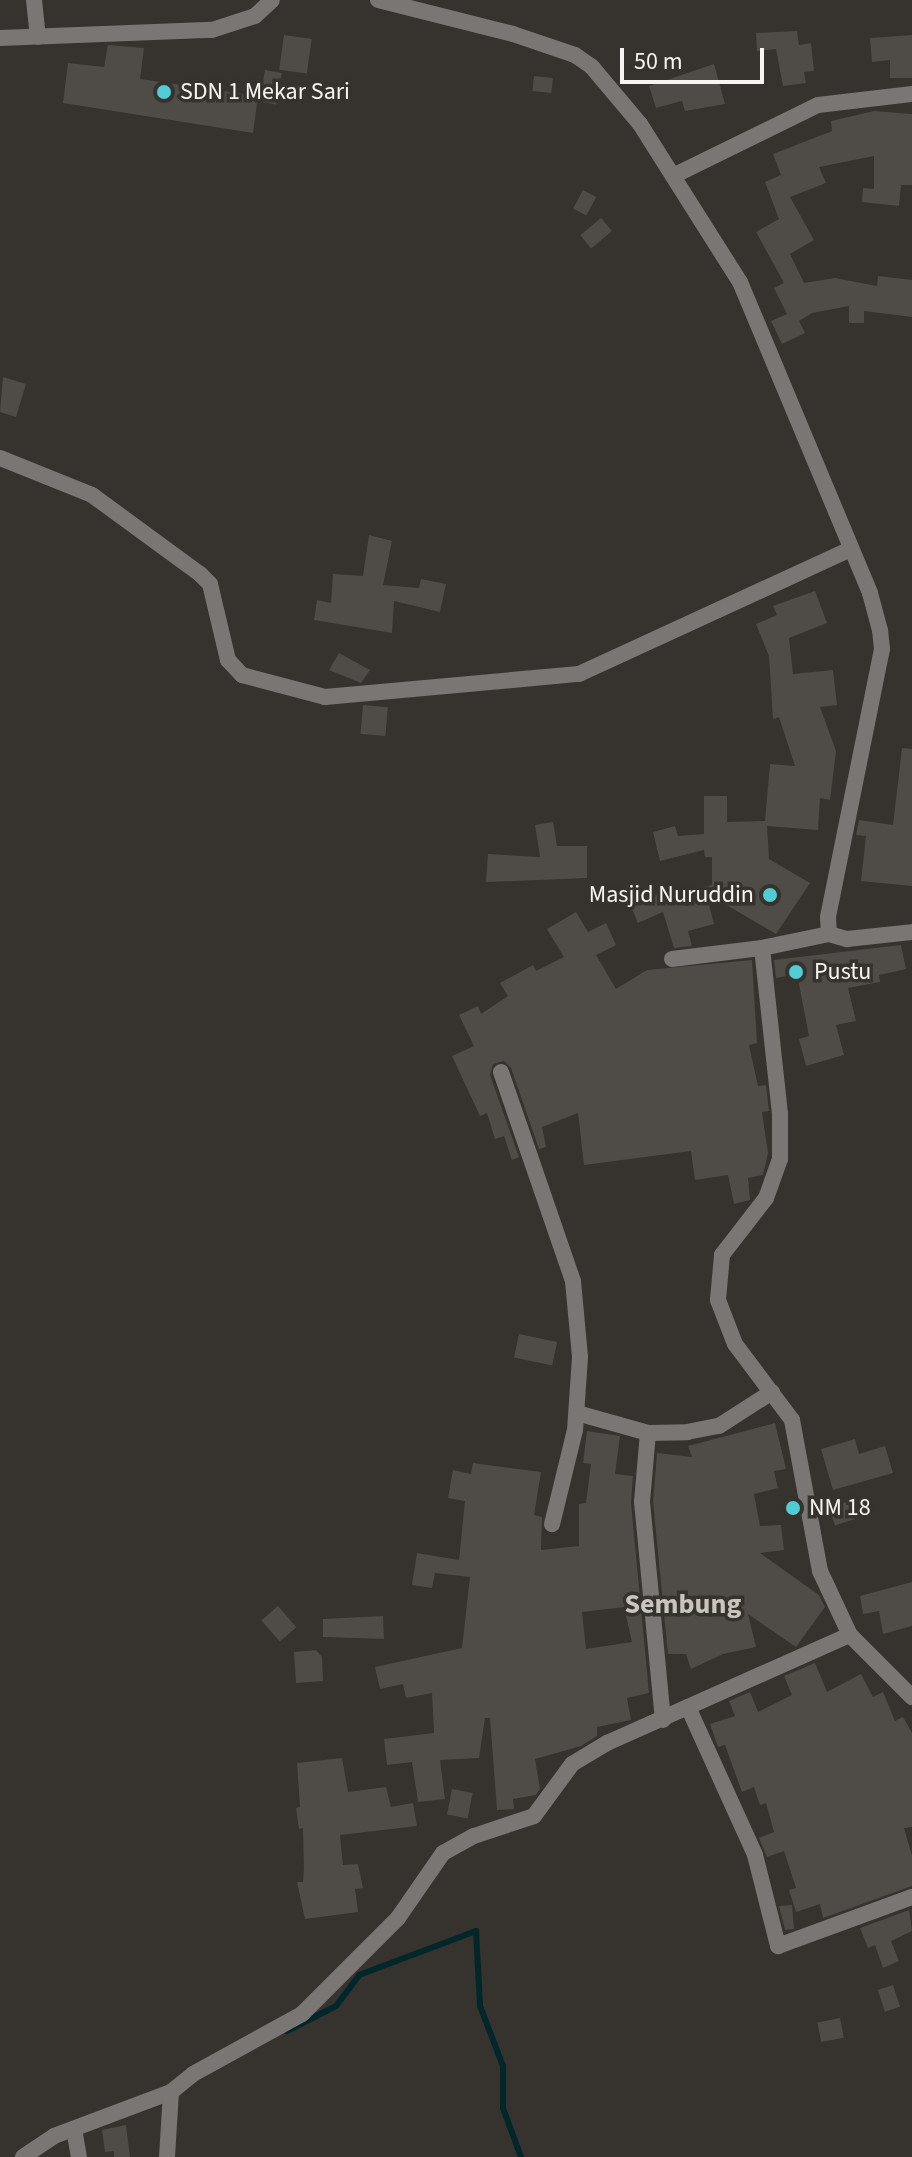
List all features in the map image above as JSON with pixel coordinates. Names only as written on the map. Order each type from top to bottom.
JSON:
[{"type":"street","points":[[34,0],[38,37]]},
{"type":"street","points":[[0,38],[212,30],[255,16],[272,0]]},
{"type":"street","points":[[378,0],[575,55],[607,82],[673,176],[740,282],[876,612],[882,649],[828,917],[829,934]]},
{"type":"street","points":[[673,176],[818,105],[912,94]]},
{"type":"street","points":[[0,458],[92,495],[200,574],[210,584],[228,660],[242,675],[325,697],[579,674],[851,549]]},
{"type":"street","points":[[672,959],[762,948],[829,934],[847,939],[912,932]]},
{"type":"street","points":[[762,948],[780,1114],[780,1159],[766,1198],[722,1255],[716,1284],[727,1330],[792,1420],[820,1571],[850,1635],[912,1697]]},
{"type":"street","points":[[501,1072],[573,1281],[580,1357],[577,1413],[552,1524]]},
{"type":"street","points":[[577,1413],[648,1433],[719,1426],[772,1392]]},
{"type":"street","points":[[648,1433],[642,1502],[663,1720]]},
{"type":"street","points":[[23,2157],[74,2129],[171,2092],[316,2002],[410,1904],[435,1861],[453,1846],[534,1816],[572,1764],[688,1707],[850,1635]]},
{"type":"street","points":[[688,1707],[755,1855],[779,1947],[912,1897]]},
{"type":"street","points":[[167,2157],[171,2092]]},
{"type":"street","points":[[74,2129],[79,2157]]},
{"type":"building","points":[[797,31],[799,45],[811,43],[814,71],[804,72],[806,83],[783,86],[776,49],[757,51],[756,33]]},
{"type":"building","points":[[284,35],[312,39],[307,74],[279,70]]},
{"type":"building","points":[[912,35],[912,78],[890,78],[890,60],[872,62],[870,38]]},
{"type":"building","name":"SDN 1 Mekar Sari","points":[[108,45],[144,48],[140,79],[258,96],[253,133],[63,103],[68,63],[104,67]]},
{"type":"building","points":[[714,64],[725,104],[685,111],[682,101],[656,108],[649,86]]},
{"type":"building","points":[[265,70],[282,73],[276,104],[259,102]]},
{"type":"building","points":[[534,76],[553,78],[551,93],[532,91]]},
{"type":"building","points":[[874,111],[912,114],[912,185],[901,185],[899,206],[862,202],[863,188],[874,189],[874,156],[819,167],[826,183],[790,197],[814,240],[790,254],[804,283],[835,278],[877,286],[878,276],[912,280],[912,317],[864,311],[864,323],[849,323],[849,306],[812,313],[799,321],[805,333],[782,344],[771,321],[787,314],[774,288],[784,283],[756,232],[779,219],[765,182],[781,175],[773,154],[832,131],[831,121]]},
{"type":"building","points":[[583,190],[596,197],[586,216],[573,209]]},
{"type":"building","points":[[601,218],[612,231],[591,248],[580,235]]},
{"type":"building","points":[[3,377],[26,384],[16,417],[0,412]]},
{"type":"building","points":[[369,535],[392,541],[383,585],[419,588],[421,579],[446,584],[440,612],[394,601],[392,633],[314,620],[317,600],[331,603],[333,574],[363,576]]},
{"type":"building","points":[[815,591],[827,623],[789,638],[793,674],[833,670],[837,705],[820,707],[836,751],[830,800],[820,798],[818,830],[767,826],[769,859],[810,883],[776,934],[706,893],[714,924],[688,931],[692,946],[674,948],[663,912],[638,923],[628,900],[712,885],[712,857],[705,857],[704,850],[660,861],[653,832],[675,826],[678,836],[704,834],[704,796],[727,796],[727,822],[765,821],[770,764],[795,766],[779,717],[773,719],[769,656],[756,624],[777,615],[773,606]]},
{"type":"building","points":[[339,653],[370,670],[361,683],[329,670]]},
{"type":"building","points":[[363,705],[388,707],[385,736],[360,734]]},
{"type":"building","points":[[902,748],[912,749],[912,886],[861,881],[866,836],[856,835],[859,820],[893,825]]},
{"type":"building","points":[[553,822],[557,846],[587,846],[587,878],[486,882],[488,854],[540,857],[535,825]]},
{"type":"building","points":[[576,912],[588,932],[606,923],[616,945],[596,955],[616,989],[647,970],[752,960],[757,1043],[749,1045],[758,1086],[766,1085],[769,1111],[762,1112],[768,1153],[763,1175],[748,1178],[750,1200],[734,1204],[728,1175],[695,1180],[691,1151],[584,1165],[578,1113],[542,1127],[546,1147],[539,1149],[511,1068],[504,1061],[493,1064],[490,1075],[519,1157],[512,1160],[504,1136],[495,1139],[487,1113],[480,1116],[452,1056],[474,1046],[459,1015],[478,1006],[481,1014],[508,996],[500,983],[533,965],[536,971],[564,957],[547,929]]},
{"type":"building","points":[[901,945],[906,969],[879,975],[880,982],[848,988],[856,1021],[836,1025],[844,1055],[806,1066],[799,1039],[809,1036],[797,974],[776,978],[774,960]]},
{"type":"building","points":[[519,1334],[557,1342],[552,1366],[514,1357]]},
{"type":"building","points":[[775,1423],[786,1469],[774,1471],[778,1488],[754,1494],[760,1526],[781,1525],[784,1550],[760,1553],[819,1595],[825,1607],[796,1647],[748,1614],[756,1647],[723,1654],[691,1669],[686,1654],[668,1654],[653,1502],[657,1453],[692,1457],[688,1446]]},
{"type":"building","points":[[587,1431],[620,1436],[615,1474],[633,1476],[631,1503],[649,1693],[627,1698],[631,1720],[597,1727],[597,1736],[581,1746],[535,1759],[540,1789],[536,1795],[513,1799],[514,1809],[497,1810],[490,1718],[485,1718],[479,1758],[440,1760],[445,1799],[418,1802],[412,1762],[387,1765],[384,1739],[434,1733],[432,1693],[406,1698],[403,1684],[380,1689],[375,1667],[462,1648],[470,1577],[435,1573],[432,1588],[412,1585],[417,1553],[459,1560],[465,1501],[448,1498],[453,1470],[471,1474],[473,1463],[541,1472],[534,1515],[542,1517],[541,1550],[579,1546],[579,1504],[586,1503],[591,1464],[583,1463]],"holes":[[[624,1607],[632,1642],[586,1649],[582,1612]]]},
{"type":"building","points":[[855,1439],[859,1454],[885,1446],[893,1473],[833,1490],[821,1449]]},
{"type":"building","points":[[849,1501],[855,1519],[835,1526],[829,1507]]},
{"type":"building","points":[[912,1582],[912,1626],[883,1634],[879,1611],[863,1614],[860,1596]]},
{"type":"building","points":[[278,1606],[296,1627],[280,1642],[261,1620]]},
{"type":"building","points":[[383,1616],[384,1639],[323,1637],[323,1619]]},
{"type":"building","points":[[316,1650],[322,1657],[323,1681],[296,1683],[294,1652]]},
{"type":"building","points":[[815,1663],[827,1692],[861,1674],[873,1697],[883,1692],[895,1721],[903,1717],[912,1733],[912,1827],[904,1828],[912,1856],[912,1886],[823,1918],[820,1904],[796,1912],[789,1890],[796,1888],[784,1851],[767,1857],[759,1838],[774,1832],[766,1803],[760,1805],[754,1787],[742,1792],[725,1745],[718,1747],[710,1724],[735,1716],[729,1701],[750,1692],[758,1712],[792,1695],[784,1676]]},
{"type":"building","points":[[342,1758],[348,1792],[386,1787],[391,1807],[413,1803],[417,1826],[340,1835],[343,1865],[358,1864],[363,1888],[355,1889],[358,1912],[305,1919],[297,1882],[303,1882],[304,1869],[303,1828],[299,1829],[296,1808],[300,1807],[297,1763]]},
{"type":"building","points":[[452,1789],[473,1793],[468,1819],[447,1815]]},
{"type":"building","points":[[792,1905],[794,1929],[785,1930],[779,1906]]},
{"type":"building","points":[[909,1910],[912,1931],[891,1941],[899,1961],[883,1968],[875,1945],[868,1948],[860,1928]]},
{"type":"building","points":[[893,1985],[900,2007],[885,2012],[878,1990]]},
{"type":"building","points":[[840,2018],[844,2038],[821,2042],[817,2022]]},
{"type":"building","points":[[126,2125],[130,2157],[114,2157],[114,2151],[105,2152],[102,2130]]},
{"type":"waterway","points":[[287,2031],[336,2006],[359,1975],[476,1931],[480,2006],[503,2066],[503,2108],[521,2157]]},
{"type":"place","name":"SDN 1 Mekar Sari","points":[[164,92]]},
{"type":"place","name":"Masjid Nuruddin","points":[[770,895]]},
{"type":"place","name":"Pustu","points":[[796,972]]},
{"type":"place","name":"NM 18","points":[[793,1508]]},
{"type":"district","name":"Sembung","points":[[683,1604]]}]
